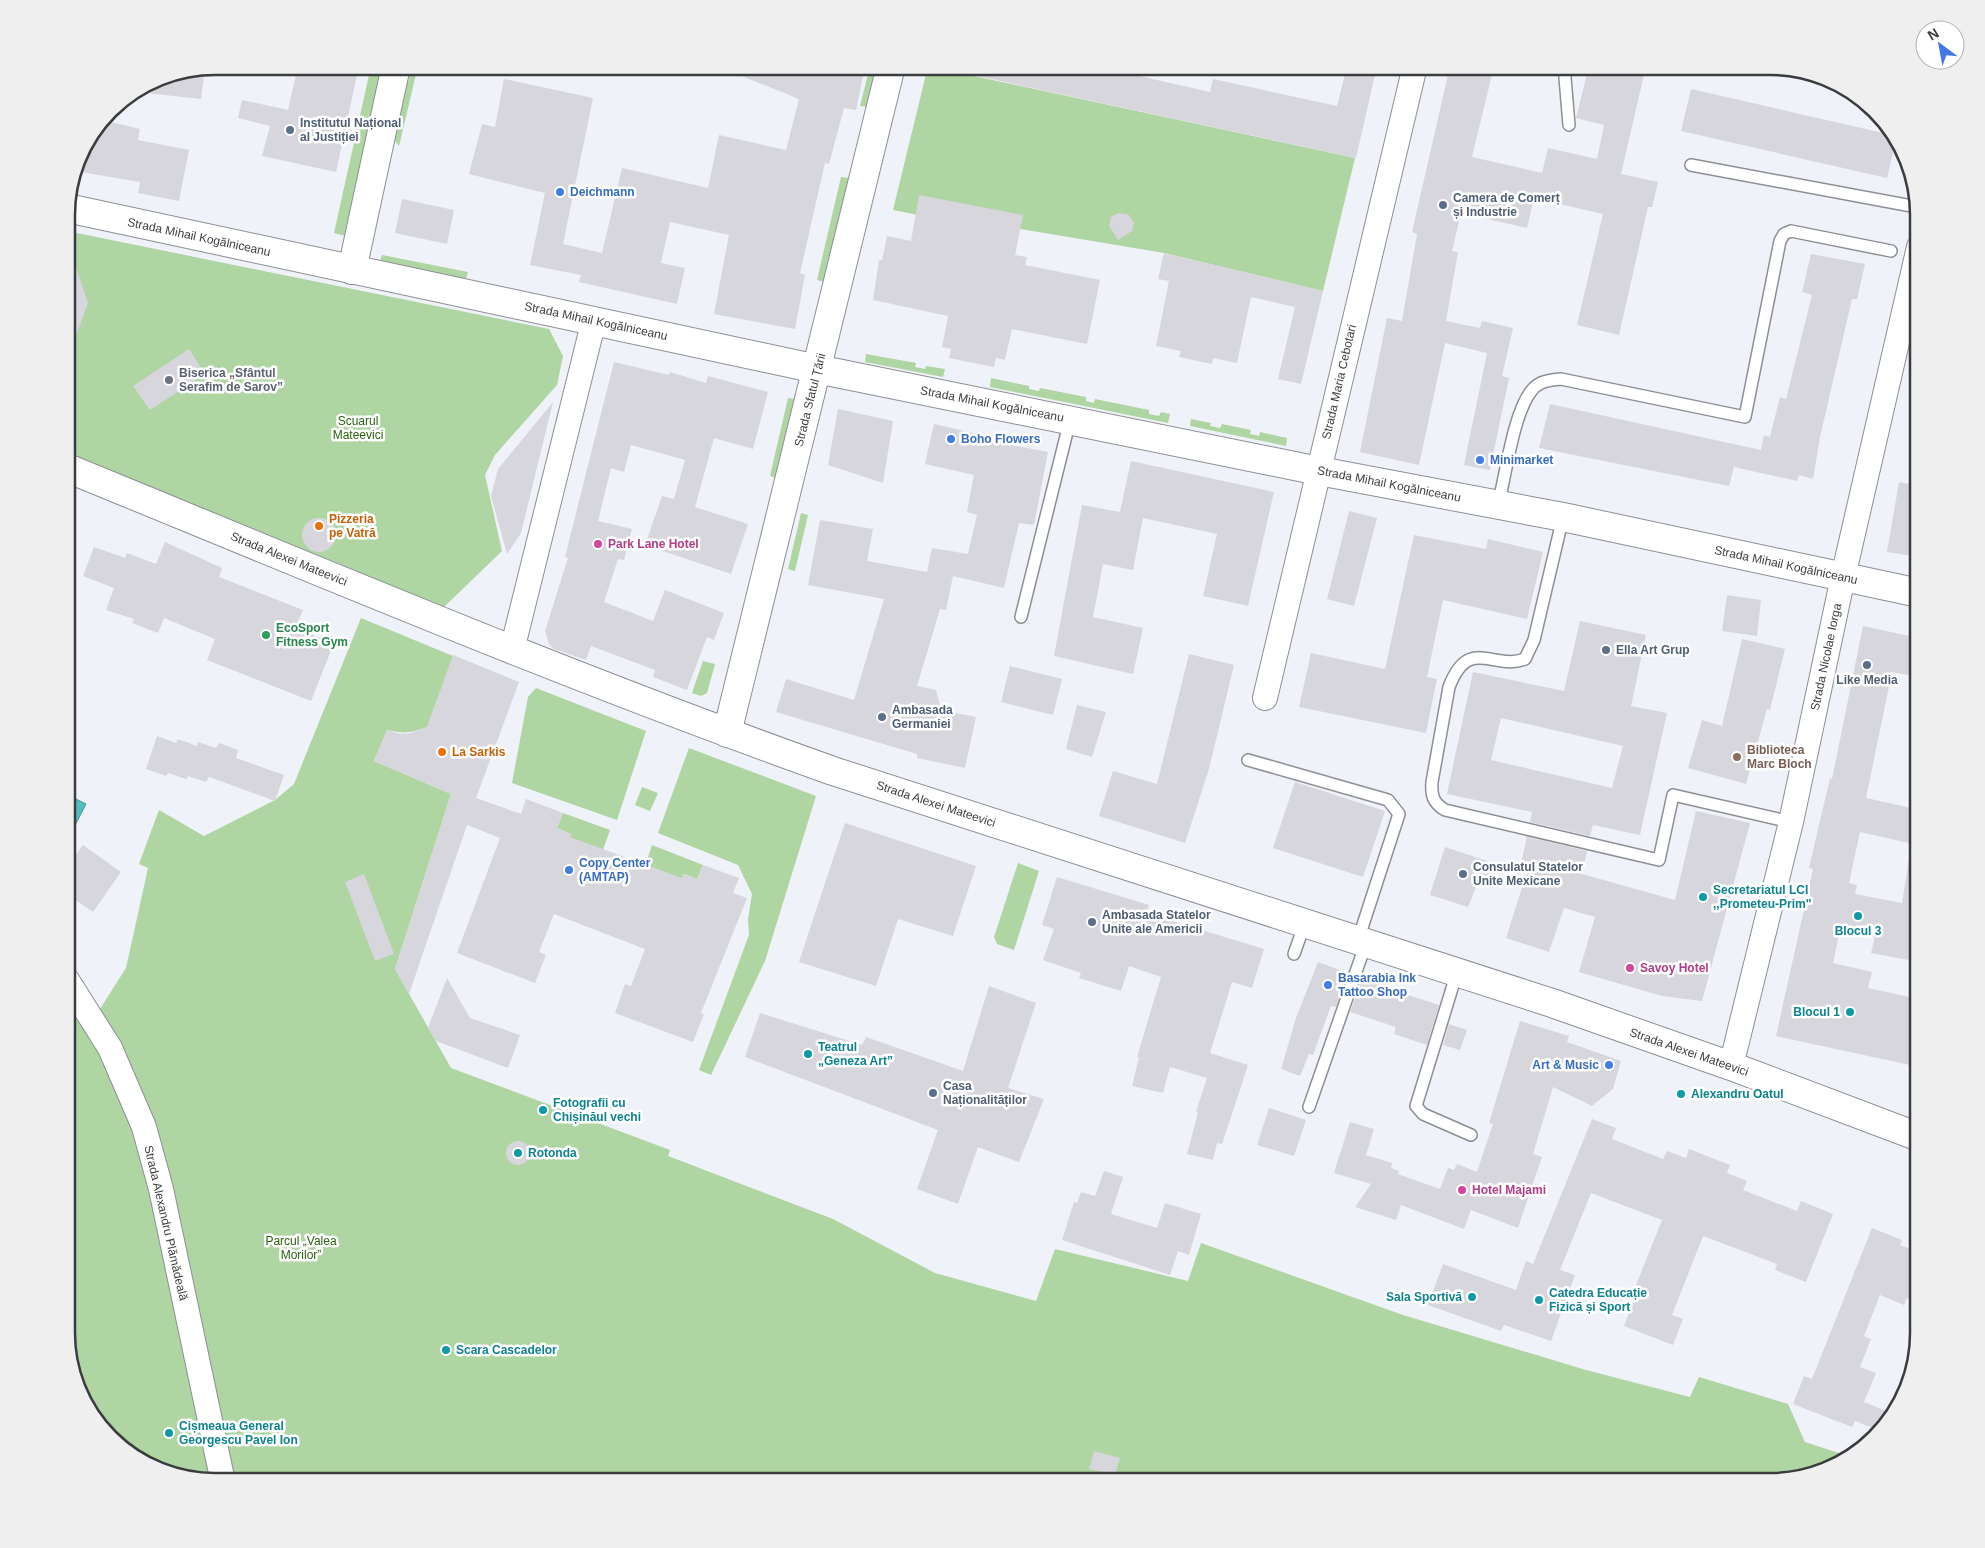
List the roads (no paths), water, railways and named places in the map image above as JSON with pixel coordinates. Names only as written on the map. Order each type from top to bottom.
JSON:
[{"type":"main road","points":[[352,270],[394,75]]},
{"type":"main road","name":"Strada Sfatul Țării","points":[[727,733],[889,75]]},
{"type":"main road","name":"Strada Mihail Kogălniceanu","points":[[75,210],[817,369],[1319,471],[1562,517],[1910,591]]},
{"type":"main road","name":"Strada Alexei Mateevici","points":[[75,472],[512,650],[727,733],[842,774],[1457,972],[1731,1066],[1910,1134]]},
{"type":"street","name":"Strada Maria Cebotari","points":[[1265,698],[1413,75]]},
{"type":"street","name":"Strada Nicolae Iorga","points":[[1731,1066],[1791,822],[1843,577],[1910,309]]},
{"type":"street","points":[[512,650],[594,320]]},
{"type":"street","name":"Strada Alexandru Plămădeală","points":[[75,994],[110,1048],[144,1127],[152,1152],[221,1473]]},
{"type":"lane","points":[[1565,75],[1569,125]]},
{"type":"lane","points":[[1691,165],[1909,206]]},
{"type":"lane","points":[[1498,505],[1515,428],[1533,388],[1541,383],[1560,379],[1744,417],[1780,241],[1784,234],[1791,231],[1891,251]]},
{"type":"lane","points":[[1021,617],[1070,420]]},
{"type":"lane","points":[[1562,517],[1534,640],[1525,658],[1515,663],[1486,656],[1461,664],[1454,674],[1449,687],[1432,782],[1431,792],[1438,806],[1444,810],[1659,860],[1673,796],[1791,822]]},
{"type":"lane","points":[[1248,760],[1388,800],[1399,814],[1362,941],[1309,1107]]},
{"type":"lane","points":[[1294,954],[1304,923]]},
{"type":"lane","points":[[1457,972],[1416,1106],[1423,1114],[1471,1135]]},
{"type":"water","points":[[75,798],[86,804],[75,825]]},
{"type":"place","name":"Institutul Național al Justiției","points":[[290,130]]},
{"type":"place","name":"Deichmann","points":[[560,192]]},
{"type":"place","name":"Camera de Comerț și Industrie","points":[[1443,205]]},
{"type":"place","name":"Biserica „Sfântul Serafim de Sarov”","points":[[169,380]]},
{"type":"place","name":"Boho Flowers","points":[[951,439]]},
{"type":"place","name":"Minimarket","points":[[1480,460]]},
{"type":"place","name":"Pizzeria pe Vatră","points":[[319,526]]},
{"type":"place","name":"Park Lane Hotel","points":[[598,544]]},
{"type":"place","name":"EcoSport Fitness Gym","points":[[266,635]]},
{"type":"place","name":"Ella Art Grup","points":[[1606,650]]},
{"type":"place","name":"Like Media","points":[[1867,665]]},
{"type":"place","name":"Ambasada Germaniei","points":[[882,717]]},
{"type":"place","name":"La Sarkis","points":[[442,752]]},
{"type":"place","name":"Biblioteca Marc Bloch","points":[[1737,757]]},
{"type":"place","name":"Copy Center (AMTAP)","points":[[569,870]]},
{"type":"place","name":"Consulatul Statelor Unite Mexicane","points":[[1463,874]]},
{"type":"place","name":"Secretariatul LCI ,,Prometeu-Prim\"","points":[[1703,897]]},
{"type":"place","name":"Blocul 3","points":[[1858,916]]},
{"type":"place","name":"Ambasada Statelor Unite ale Americii","points":[[1092,922]]},
{"type":"place","name":"Savoy Hotel","points":[[1630,968]]},
{"type":"place","name":"Basarabia Ink Tattoo Shop","points":[[1328,985]]},
{"type":"place","name":"Blocul 1","points":[[1850,1012]]},
{"type":"place","name":"Teatrul „Geneza Art”","points":[[808,1054]]},
{"type":"place","name":"Art & Music","points":[[1609,1065]]},
{"type":"place","name":"Casa Naționalităților","points":[[933,1093]]},
{"type":"place","name":"Alexandru Oatul","points":[[1681,1094]]},
{"type":"place","name":"Fotografii cu Chișinăul vechi","points":[[543,1110]]},
{"type":"place","name":"Rotonda","points":[[518,1153]]},
{"type":"place","name":"Hotel Majami","points":[[1462,1190]]},
{"type":"place","name":"Sala Sportivă","points":[[1472,1297]]},
{"type":"place","name":"Catedra Educație Fizică și Sport","points":[[1539,1300]]},
{"type":"place","name":"Scara Cascadelor","points":[[446,1350]]},
{"type":"place","name":"Cișmeaua General Georgescu Pavel Ion","points":[[169,1433]]},
{"type":"park label","name":"Scuarul Mateevici","points":[[358,428]]},
{"type":"park label","name":"Parcul „Valea Morilor”","points":[[301,1248]]}]
